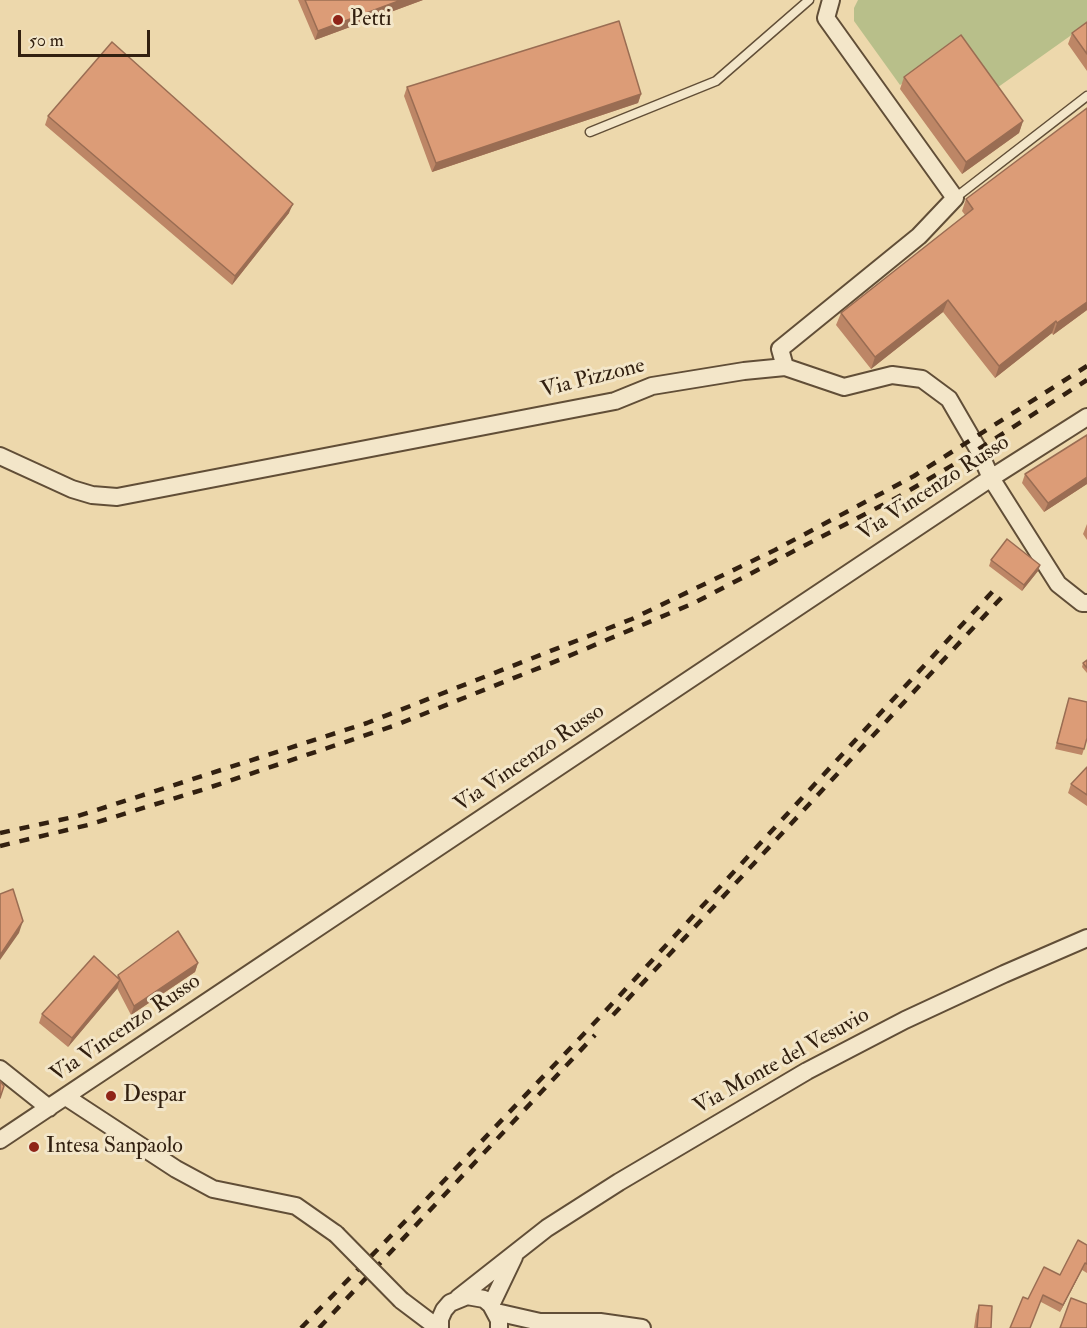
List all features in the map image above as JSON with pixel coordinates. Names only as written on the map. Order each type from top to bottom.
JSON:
[{"type":"street","points":[[785,367],[780,349],[919,236],[955,198],[826,18],[831,0]]},
{"type":"street","name":"Via Pizzone","points":[[0,456],[72,489],[92,495],[117,497],[615,400],[652,386],[744,371],[785,367],[844,387],[892,375],[922,379],[949,399],[978,449],[991,478],[1058,584],[1082,603],[1087,603]]},
{"type":"street","name":"Via Vincenzo Russo","points":[[0,1140],[991,478],[1087,417]]},
{"type":"street","name":"Via Monte del Vesuvio","points":[[454,1301],[547,1228],[619,1182],[807,1071],[905,1020],[1087,938]]},
{"type":"street","points":[[0,1069],[49,1108]]},
{"type":"street","points":[[66,1097],[176,1169],[213,1189],[296,1206],[336,1234],[406,1304],[439,1328],[444,1310],[454,1301]]},
{"type":"street","name":"Via Monte del Vesuvio","points":[[495,1315],[516,1253]]},
{"type":"street","points":[[406,1304],[454,1301],[475,1296],[495,1315],[533,1325],[600,1322],[642,1328]]},
{"type":"lane","points":[[590,132],[716,81],[809,0]]},
{"type":"lane","points":[[955,198],[1087,96]]},
{"type":"green space","points":[[858,0],[1087,0],[1087,24],[994,90],[959,42],[900,85],[854,21],[854,8]]},
{"type":"building","points":[[305,0],[401,0],[318,31]]},
{"type":"building","points":[[619,21],[641,94],[436,163],[407,87]]},
{"type":"building","points":[[1087,22],[1087,54],[1072,33]]},
{"type":"building","points":[[961,35],[1023,121],[966,162],[904,77]]},
{"type":"building","points":[[112,42],[293,204],[235,276],[48,116]]},
{"type":"building","points":[[1087,108],[1087,302],[1057,323],[1056,321],[999,366],[948,300],[875,357],[841,313],[973,209],[966,199]]},
{"type":"building","points":[[1087,435],[1087,477],[1048,503],[1025,474]]},
{"type":"building","points":[[1007,539],[1040,565],[1024,585],[991,560]]},
{"type":"building","points":[[1069,698],[1087,702],[1087,738],[1084,749],[1057,743]]},
{"type":"building","points":[[1087,767],[1087,795],[1071,784]]},
{"type":"building","points":[[13,889],[23,921],[0,955],[0,894]]},
{"type":"building","points":[[178,931],[198,963],[134,1006],[118,975]]},
{"type":"building","points":[[94,956],[120,980],[72,1038],[42,1014]]},
{"type":"building","points":[[0,1081],[4,1086],[0,1098]]},
{"type":"building","points":[[1078,1240],[1087,1245],[1087,1264],[1085,1263],[1063,1305],[1043,1295],[1030,1328],[1010,1328],[1023,1297],[1028,1299],[1044,1267],[1060,1275]]},
{"type":"building","points":[[1071,1298],[1087,1304],[1087,1328],[1060,1328]]},
{"type":"building","points":[[979,1305],[992,1306],[991,1328],[977,1328]]},
{"type":"railway","points":[[0,833],[78,816],[367,723],[632,619],[775,550],[914,476],[1087,366]]},
{"type":"railway","points":[[0,846],[88,825],[208,788],[396,725],[694,603],[898,497],[963,459],[1087,380]]},
{"type":"railway","points":[[301,1328],[598,1019],[994,590]]},
{"type":"railway","points":[[613,1015],[1002,597]]},
{"type":"railway","points":[[319,1328],[595,1035]]},
{"type":"place","name":"Petti","points":[[338,20]]},
{"type":"place","name":"Despar","points":[[111,1096]]},
{"type":"place","name":"Intesa Sanpaolo","points":[[34,1147]]}]
